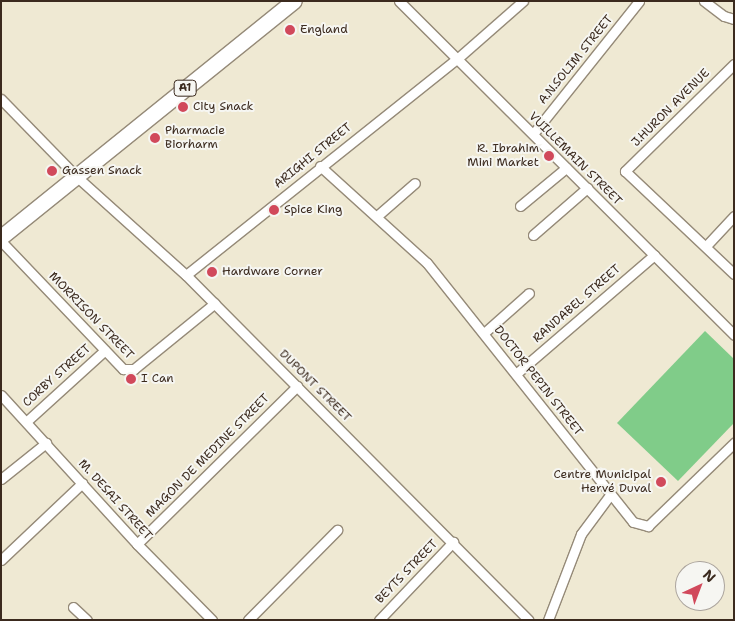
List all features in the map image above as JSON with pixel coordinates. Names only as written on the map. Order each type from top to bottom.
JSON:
[{"type":"main road","name":"A1","points":[[1,237],[294,1]]},
{"type":"street","name":"VUILLEMAIN STREET","points":[[400,1],[734,335]]},
{"type":"street","name":"ARIGHI STREET","points":[[186,275],[320,166],[457,59],[523,1]]},
{"type":"street","name":"A.N.SOLIM STREET","points":[[532,134],[638,1]]},
{"type":"street","points":[[704,1],[724,16],[734,19]]},
{"type":"street","name":"J.HURON AVENUE","points":[[706,246],[625,171],[734,64]]},
{"type":"street","name":"DUPONT STREET","points":[[1,99],[76,176],[215,303],[529,620]]},
{"type":"street","name":"DOCTOR PEPIN STREET","points":[[320,166],[427,263],[517,373],[633,522],[648,526],[734,443]]},
{"type":"street","points":[[520,206],[566,168]]},
{"type":"street","points":[[377,216],[415,183]]},
{"type":"street","points":[[532,235],[587,188]]},
{"type":"street","points":[[734,216],[706,246],[734,274]]},
{"type":"street","name":"MORRISON STREET","points":[[1,241],[123,369],[134,369],[215,303]]},
{"type":"street","name":"RANDABEL STREET","points":[[517,373],[654,255]]},
{"type":"street","points":[[484,333],[529,293]]},
{"type":"street","name":"CORBY STREET","points":[[27,422],[105,350]]},
{"type":"street","name":"MAGON DE MEDINE STREET","points":[[137,544],[298,386]]},
{"type":"street","name":"M. DESAI STREET","points":[[1,395],[137,544],[212,620]]},
{"type":"street","points":[[1,479],[46,443]]},
{"type":"street","points":[[1,560],[82,483]]},
{"type":"street","points":[[548,620],[582,534],[610,494]]},
{"type":"street","points":[[248,620],[337,530]]},
{"type":"street","name":"BEYTS STREET","points":[[379,620],[453,542]]},
{"type":"street","points":[[74,607],[87,620]]},
{"type":"green space","points":[[705,331],[734,359],[734,423],[678,481],[617,423]]},
{"type":"place","name":"England","points":[[290,30]]},
{"type":"place","name":"City Snack","points":[[183,107]]},
{"type":"place","name":"Pharmacie Biorharm","points":[[155,138]]},
{"type":"place","name":"R. Ibrahim Mini Market","points":[[549,156]]},
{"type":"place","name":"Gassen Snack","points":[[52,171]]},
{"type":"place","name":"Spice King","points":[[274,210]]},
{"type":"place","name":"Hardware Corner","points":[[212,272]]},
{"type":"place","name":"I Can","points":[[131,379]]},
{"type":"place","name":"Centre Municipal Hervé Duval","points":[[661,482]]}]
